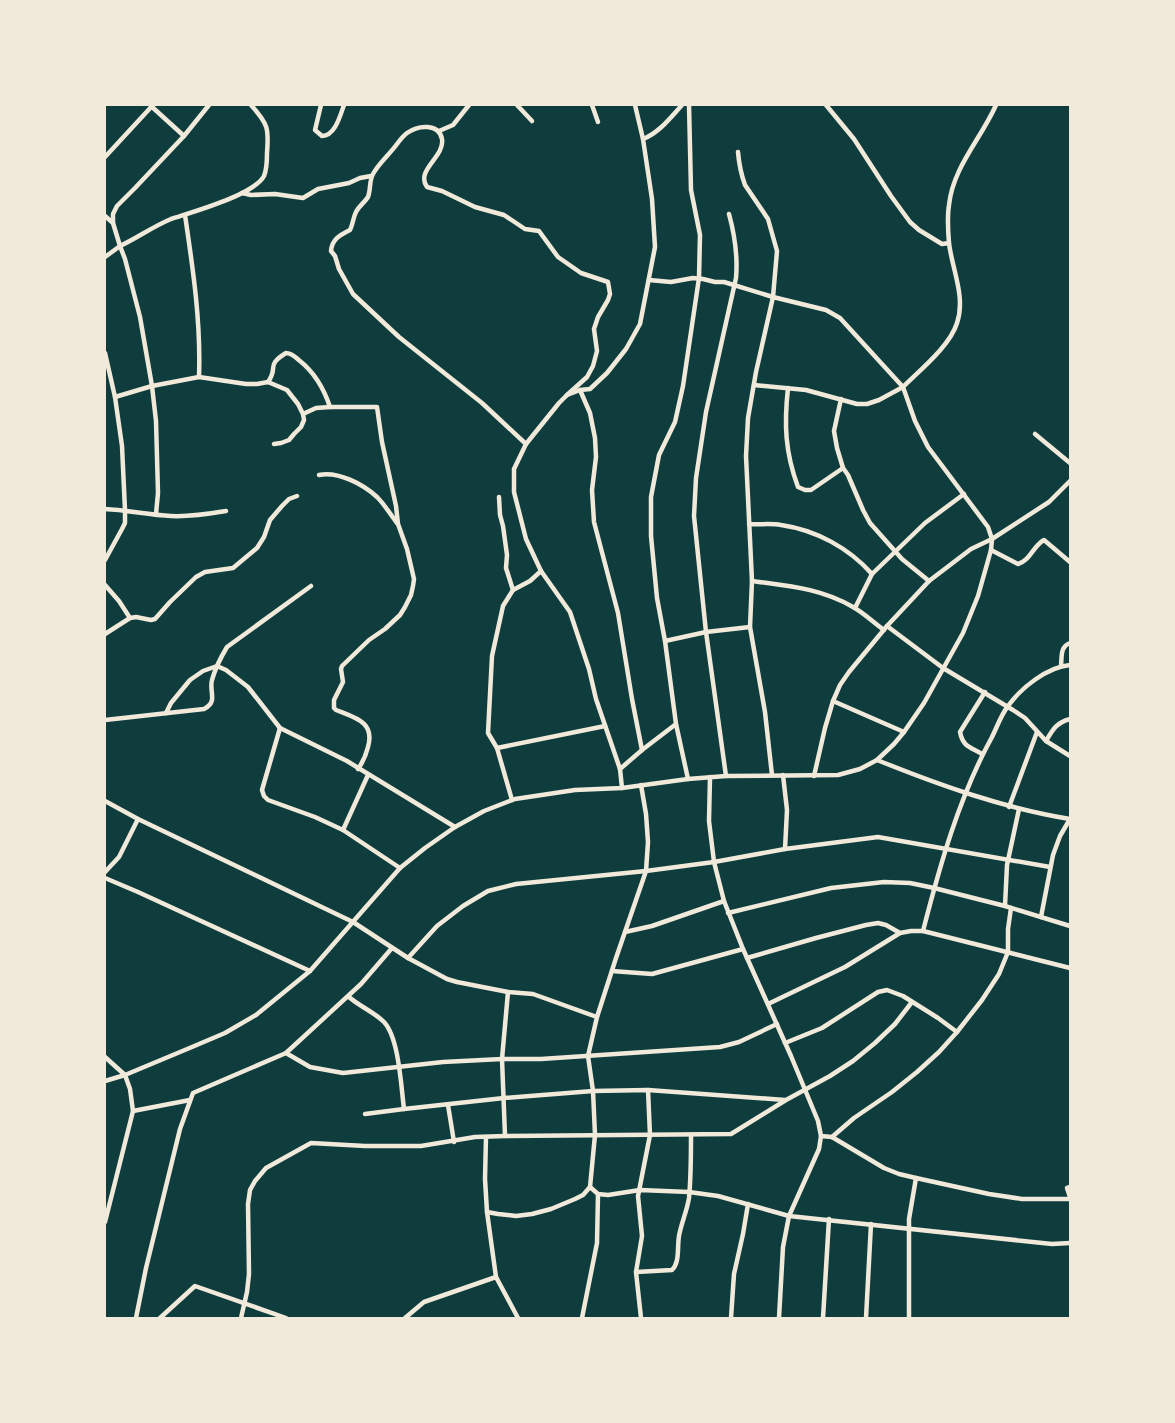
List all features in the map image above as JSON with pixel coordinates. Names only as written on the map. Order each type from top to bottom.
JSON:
[{"type":"street","points":[[105,157],[151,105],[184,136]]},
{"type":"street","points":[[156,514],[158,493],[156,421],[152,386],[140,317],[125,259],[113,224],[113,214],[117,206],[184,136],[209,105]]},
{"type":"street","points":[[105,257],[120,246],[170,220],[242,194],[260,181],[264,176],[266,167],[268,130],[266,123],[251,105]]},
{"type":"street","points":[[321,105],[316,130],[322,136],[327,136],[336,124],[344,105]]},
{"type":"street","points":[[439,131],[453,125],[469,105]]},
{"type":"street","points":[[517,105],[532,122]]},
{"type":"street","points":[[592,105],[598,122]]},
{"type":"street","points":[[567,395],[590,388],[607,373],[626,349],[640,324],[655,247],[652,200],[644,140],[635,105]]},
{"type":"street","points":[[644,140],[659,129],[682,105]]},
{"type":"street","points":[[688,779],[676,724],[656,589],[651,536],[651,497],[659,454],[675,422],[683,386],[699,278],[700,235],[691,190],[689,105]]},
{"type":"street","points":[[826,105],[854,139],[890,196],[910,222],[942,244],[949,244]]},
{"type":"street","points":[[754,385],[806,390],[857,404],[867,404],[885,398],[903,387],[939,351],[957,323],[960,300],[949,244],[948,207],[960,169],[996,105]]},
{"type":"street","points":[[526,444],[482,403],[378,318],[353,294],[331,251],[332,244],[337,237],[350,230],[357,210],[367,199],[371,176],[378,166],[409,132],[419,128],[435,128],[439,131],[442,143],[438,156],[424,177],[427,187],[442,191],[475,207],[504,214],[525,229],[540,231],[558,257],[581,273],[608,282],[610,294],[594,329],[596,351],[592,366],[587,377],[559,403],[526,444],[514,469],[514,492],[526,539],[541,571],[570,612],[589,669],[596,699],[620,768],[622,788]]},
{"type":"street","points":[[738,152],[739,167],[745,185],[768,219],[777,251],[773,297],[748,418],[746,456],[752,581],[750,627],[772,775]]},
{"type":"street","points":[[242,194],[251,196],[275,194],[304,198],[318,190],[371,176]]},
{"type":"street","points":[[726,776],[706,632],[694,516],[696,478],[706,412],[735,285],[737,251],[729,214]]},
{"type":"street","points":[[185,215],[200,344],[199,377]]},
{"type":"street","points":[[105,216],[113,224]]},
{"type":"street","points":[[105,1081],[125,1075],[192,1047],[256,1015],[310,971],[400,868],[455,827],[484,811],[512,800],[575,790],[622,788],[726,776],[838,775],[860,768],[876,760],[894,744],[924,703],[963,633],[978,596],[991,550],[992,539],[988,527],[928,447],[915,421],[903,387],[840,318],[826,310],[724,282],[699,278],[671,282],[649,280]]},
{"type":"street","points":[[268,382],[274,373],[272,366],[277,358],[289,352],[312,372],[324,391],[330,407]]},
{"type":"street","points":[[105,353],[115,397],[122,446],[125,510],[125,523],[105,560]]},
{"type":"street","points":[[115,397],[152,386],[199,377],[246,384],[268,382],[286,390],[304,414],[301,427],[289,440],[274,444]]},
{"type":"street","points":[[788,388],[785,414],[786,443],[792,471],[798,487],[811,490],[843,468]]},
{"type":"street","points":[[580,390],[590,413],[595,438],[596,457],[592,490],[594,522],[618,613],[642,750]]},
{"type":"street","points":[[841,399],[834,431],[836,448],[843,468],[863,510],[870,523],[902,559],[929,581]]},
{"type":"street","points":[[304,414],[311,410],[330,407],[377,407],[398,524],[407,548],[414,579],[411,595],[400,615],[369,640],[341,669],[343,682],[336,694],[333,704],[334,708],[362,722],[370,730],[366,755],[358,769]]},
{"type":"street","points":[[1036,434],[1070,463]]},
{"type":"street","points":[[319,475],[332,474],[362,486],[377,497],[398,524]]},
{"type":"street","points":[[814,776],[825,728],[840,685],[886,628],[929,581],[971,549],[992,539],[1049,502],[1070,481]]},
{"type":"street","points":[[855,608],[872,574],[925,524],[964,494]]},
{"type":"street","points":[[105,634],[130,618],[155,619],[196,577],[205,572],[233,568],[257,548],[264,538],[270,520],[282,506],[297,496]]},
{"type":"street","points":[[499,497],[507,555],[506,568],[513,590]]},
{"type":"street","points":[[105,509],[172,516],[191,516],[226,511]]},
{"type":"street","points":[[749,524],[779,524],[824,537],[848,552],[872,574]]},
{"type":"street","points":[[991,550],[1018,564],[1026,561],[1038,544],[1044,540],[1070,562]]},
{"type":"street","points":[[512,800],[497,748],[488,734],[492,656],[503,606],[513,590],[530,581],[541,571]]},
{"type":"street","points":[[752,581],[809,589],[828,595],[855,608],[944,668],[1008,706],[1025,718],[1046,741],[1070,756]]},
{"type":"street","points":[[105,585],[130,618]]},
{"type":"street","points":[[105,720],[204,709],[209,706],[212,700],[212,680],[227,647],[311,586]]},
{"type":"street","points":[[665,640],[706,632],[750,627]]},
{"type":"street","points":[[1062,666],[1062,649],[1070,643]]},
{"type":"street","points":[[923,931],[934,888],[966,792],[982,754],[1008,706],[1029,683],[1062,666],[1070,665]]},
{"type":"street","points":[[166,713],[170,703],[190,680],[203,671],[218,666],[248,687],[280,728],[347,762],[455,827]]},
{"type":"street","points":[[982,754],[962,741],[960,732],[985,692]]},
{"type":"street","points":[[833,701],[904,732]]},
{"type":"street","points":[[1046,741],[1054,727],[1060,722],[1070,719]]},
{"type":"street","points":[[620,768],[676,724]]},
{"type":"street","points":[[497,748],[605,726]]},
{"type":"street","points":[[280,728],[262,790],[264,796],[268,800],[315,817],[343,830],[400,868]]},
{"type":"street","points":[[1009,806],[1037,732]]},
{"type":"street","points":[[876,760],[1009,806],[1070,819],[1060,836],[1050,867],[1040,917]]},
{"type":"street","points":[[343,830],[368,775]]},
{"type":"street","points":[[783,775],[786,810],[785,849]]},
{"type":"street","points":[[710,777],[709,821],[714,862],[724,901],[818,1121],[822,1136],[819,1149],[789,1216],[783,1247],[780,1318]]},
{"type":"street","points":[[487,1212],[516,1216],[532,1214],[551,1209],[575,1199],[583,1195],[590,1188],[595,1135],[593,1091],[588,1056],[597,1017],[646,871],[647,823],[641,785]]},
{"type":"street","points":[[105,800],[138,819],[353,922],[408,958],[447,978],[457,982],[508,992],[533,994],[597,1017]]},
{"type":"street","points":[[1005,906],[1008,860],[1019,809]]},
{"type":"street","points":[[105,872],[119,858],[138,819]]},
{"type":"street","points":[[408,958],[437,926],[463,906],[488,891],[516,884],[646,871],[714,862],[785,849],[878,837],[1050,867]]},
{"type":"street","points":[[105,878],[310,971]]},
{"type":"street","points":[[728,913],[830,888],[884,882],[910,883],[934,888],[1005,906],[1070,926]]},
{"type":"street","points":[[625,932],[652,926],[724,901]]},
{"type":"street","points":[[832,1137],[854,1118],[917,1072],[958,1032],[999,974],[1008,952],[1008,929],[1011,908]]},
{"type":"street","points":[[747,958],[816,938],[878,923],[900,933]]},
{"type":"street","points":[[768,1004],[845,968],[900,933],[911,931],[923,931],[1070,968]]},
{"type":"street","points":[[136,1318],[146,1268],[180,1129],[193,1092],[286,1053],[349,996],[392,948]]},
{"type":"street","points":[[612,972],[652,974],[743,949]]},
{"type":"street","points":[[785,1043],[822,1028],[878,992],[887,990],[893,991],[912,1002],[958,1032]]},
{"type":"street","points":[[505,1136],[502,1059],[508,992]]},
{"type":"street","points":[[349,996],[383,1021],[389,1028],[394,1039],[404,1108]]},
{"type":"street","points":[[241,1318],[249,1274],[248,1204],[250,1190],[255,1180],[266,1168],[311,1143],[392,1147],[421,1146],[475,1137],[731,1134],[853,1061],[894,1024],[912,1002]]},
{"type":"street","points":[[286,1053],[310,1068],[343,1073],[444,1062],[541,1059],[720,1047],[739,1042],[777,1024]]},
{"type":"street","points":[[105,1057],[125,1075],[130,1089],[133,1111],[105,1222]]},
{"type":"street","points":[[365,1114],[404,1108],[593,1091],[648,1090],[786,1100]]},
{"type":"street","points":[[641,1318],[636,1272],[642,1236],[639,1204],[640,1190],[650,1135],[648,1090]]},
{"type":"street","points":[[133,1111],[190,1100]]},
{"type":"street","points":[[448,1105],[454,1142]]},
{"type":"street","points":[[636,1272],[674,1269],[689,1192],[691,1135]]},
{"type":"street","points":[[822,1136],[832,1137],[884,1168],[899,1174],[989,1194],[1022,1199],[1070,1198],[1067,1188],[1070,1186]]},
{"type":"street","points":[[486,1137],[484,1179],[496,1277],[518,1318]]},
{"type":"street","points":[[909,1318],[909,1219],[916,1178]]},
{"type":"street","points":[[590,1188],[598,1194],[608,1195],[640,1190],[689,1192],[718,1196],[789,1216],[1052,1244],[1070,1243]]},
{"type":"street","points":[[582,1318],[597,1243],[598,1194]]},
{"type":"street","points":[[731,1318],[734,1274],[748,1204]]},
{"type":"street","points":[[823,1318],[830,1219]]},
{"type":"street","points":[[866,1318],[871,1224]]},
{"type":"street","points":[[405,1318],[424,1302],[496,1277]]},
{"type":"street","points":[[160,1318],[195,1286],[286,1318]]}]
